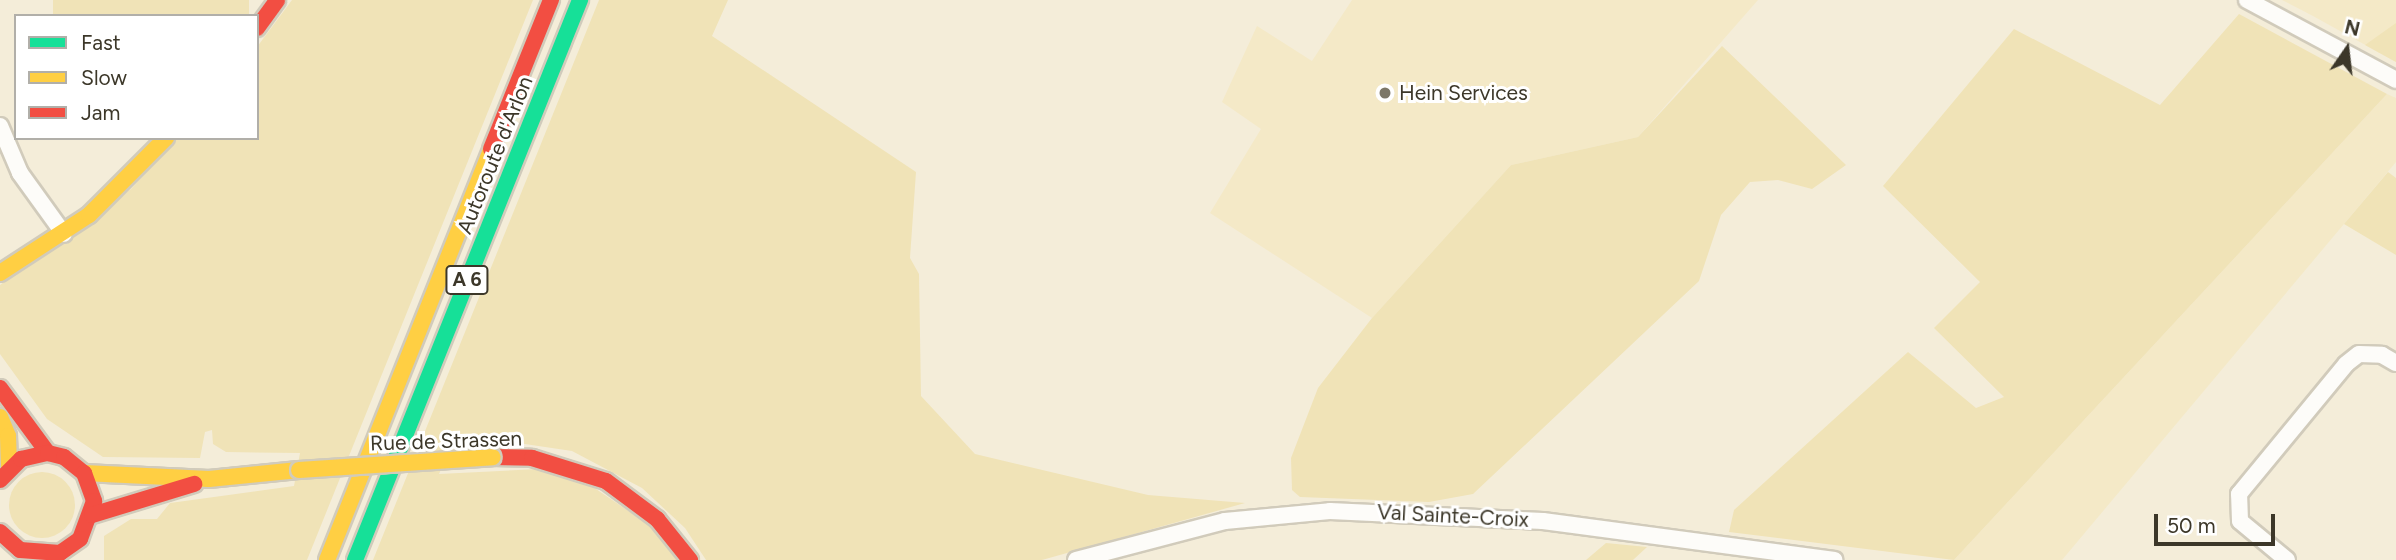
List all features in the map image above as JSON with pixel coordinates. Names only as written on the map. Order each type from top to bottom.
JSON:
[{"type":"main road","points":[[259,25],[277,0]]},
{"type":"main road","name":"Autoroute d'Arlon","points":[[327,560],[551,0]]},
{"type":"main road","name":"Autoroute d'Arlon","points":[[355,560],[580,0]]},
{"type":"main road","points":[[0,272],[64,234],[164,140]]},
{"type":"main road","points":[[0,388],[48,453],[84,473],[94,501],[92,516],[80,539],[60,553],[36,557],[0,532]]},
{"type":"main road","points":[[0,417],[8,436],[4,474]]},
{"type":"main road","points":[[4,474],[48,453]]},
{"type":"main road","name":"Rue de Strassen","points":[[84,473],[209,479],[493,457],[532,458],[606,481],[657,519],[690,560]]},
{"type":"main road","name":"Rue de Strassen","points":[[92,516],[209,479]]},
{"type":"street","points":[[2247,0],[2396,80]]},
{"type":"street","points":[[0,126],[20,173],[64,234]]},
{"type":"street","points":[[2287,560],[2240,521],[2239,494],[2346,364],[2359,354],[2382,355],[2396,363]]},
{"type":"street","name":"Val Sainte-Croix","points":[[1076,560],[1225,521],[1330,510],[1543,521],[1833,560]]},
{"type":"street","points":[[80,539],[80,560]]},
{"type":"shaded area","points":[[53,0],[249,0],[249,14],[53,14]]},
{"type":"shaded area","points":[[292,0],[533,0],[307,560],[104,560],[104,536],[131,519],[157,519],[170,503],[294,486],[300,453],[226,452],[213,444],[212,430],[205,432],[200,458],[103,457],[47,419],[0,354],[0,285],[131,189],[176,140],[259,140],[259,44]]},
{"type":"shaded area","points":[[599,0],[728,0],[712,36],[916,172],[910,258],[919,274],[921,396],[975,454],[1148,495],[1245,503],[1042,560],[706,560],[685,528],[642,488],[572,451],[498,440],[453,441],[439,474],[538,469],[593,487],[652,527],[679,560],[373,560]]},
{"type":"shaded area","points":[[1352,0],[1758,0],[1638,137],[1511,165],[1372,318],[1210,213],[1261,129],[1222,102],[1257,26],[1312,61]]},
{"type":"shaded area","points":[[2282,0],[2396,0],[2396,62],[2313,16]]},
{"type":"shaded area","points":[[2239,14],[2387,94],[1954,560],[1729,532],[1734,510],[1908,352],[1976,408],[2004,397],[1934,328],[1980,282],[1883,186],[2014,29],[2160,105]]},
{"type":"shaded area","points":[[2396,23],[2396,62],[2365,45]]},
{"type":"shaded area","points":[[1722,46],[1846,165],[1812,189],[1778,180],[1750,182],[1721,215],[1699,281],[1473,494],[1429,502],[1300,497],[1292,490],[1291,458],[1318,388],[1372,318],[1511,165],[1638,137]]},
{"type":"shaded area","points":[[2387,94],[2396,98],[2396,162],[2062,560],[1954,560]]},
{"type":"shaded area","points":[[2388,172],[2396,178],[2396,255],[2344,224]]},
{"type":"shaded area","points":[[42,472],[65,482],[75,505],[65,528],[42,538],[19,528],[9,505],[19,482]]},
{"type":"shaded area","points":[[1606,543],[1647,547],[1633,560],[1586,560]]},
{"type":"traffic: fast","points":[[355,560],[580,0]]},
{"type":"traffic: slow","points":[[0,273],[89,215],[164,140]]},
{"type":"traffic: slow","points":[[327,560],[491,149]]},
{"type":"traffic: slow","points":[[0,417],[8,436],[9,467]]},
{"type":"traffic: slow","points":[[299,470],[493,457]]},
{"type":"traffic: slow","points":[[84,473],[209,479],[299,470]]},
{"type":"traffic: jam","points":[[259,25],[277,0]]},
{"type":"traffic: jam","points":[[491,149],[551,0]]},
{"type":"traffic: jam","points":[[0,388],[48,453]]},
{"type":"traffic: jam","points":[[0,480],[21,459],[48,453],[64,457],[84,473],[94,501],[80,539],[60,553],[20,550],[0,532]]},
{"type":"traffic: jam","points":[[493,457],[532,458],[606,481],[657,519],[690,560]]},
{"type":"traffic: jam","points":[[92,515],[194,484]]},
{"type":"place","name":"Hein Services","points":[[1385,93]]}]
